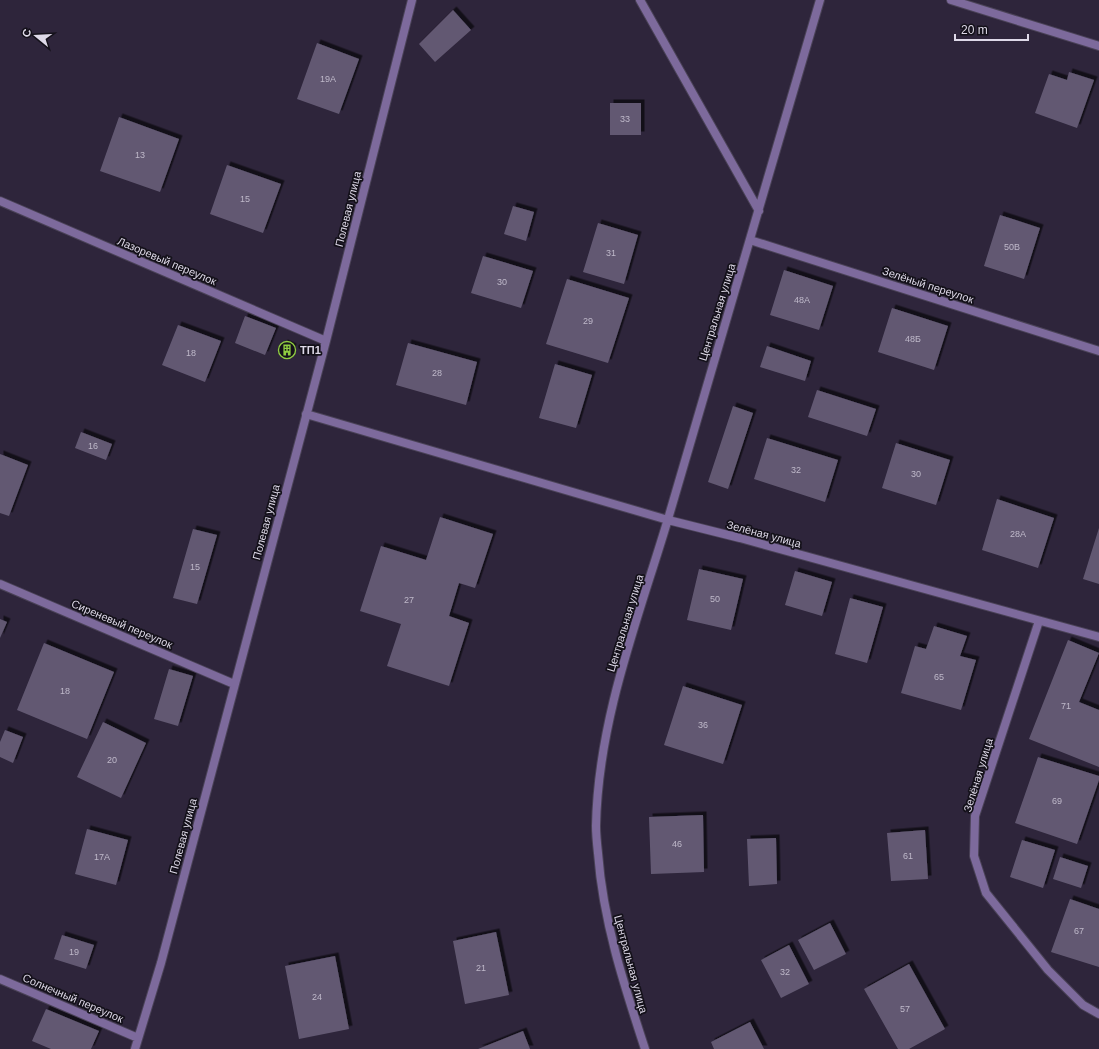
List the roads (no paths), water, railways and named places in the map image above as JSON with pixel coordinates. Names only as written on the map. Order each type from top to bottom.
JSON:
[{"type":"street","name":"Полевая улица","points":[[135,1049],[161,963],[326,341],[412,0]]},
{"type":"street","points":[[640,0],[759,211]]},
{"type":"street","name":"Центральная улица","points":[[645,1049],[611,939],[600,879],[596,828],[600,778],[620,674],[668,520],[820,0]]},
{"type":"street","points":[[951,0],[1099,46]]},
{"type":"street","name":"Лазоревый переулок","points":[[0,201],[326,341]]},
{"type":"street","name":"Зелёный переулок","points":[[750,240],[1099,351]]},
{"type":"street","name":"Зелёная улица","points":[[306,414],[668,520],[740,538],[1099,637]]},
{"type":"street","name":"Сиреневый переулок","points":[[0,584],[234,684]]},
{"type":"street","name":"Зелёная улица","points":[[1039,621],[975,816],[974,856],[986,893],[1048,970],[1083,1005],[1099,1014]]},
{"type":"street","name":"Солнечный переулок","points":[[0,979],[138,1038]]},
{"type":"place","name":"ТП1","points":[[287,350]]}]
